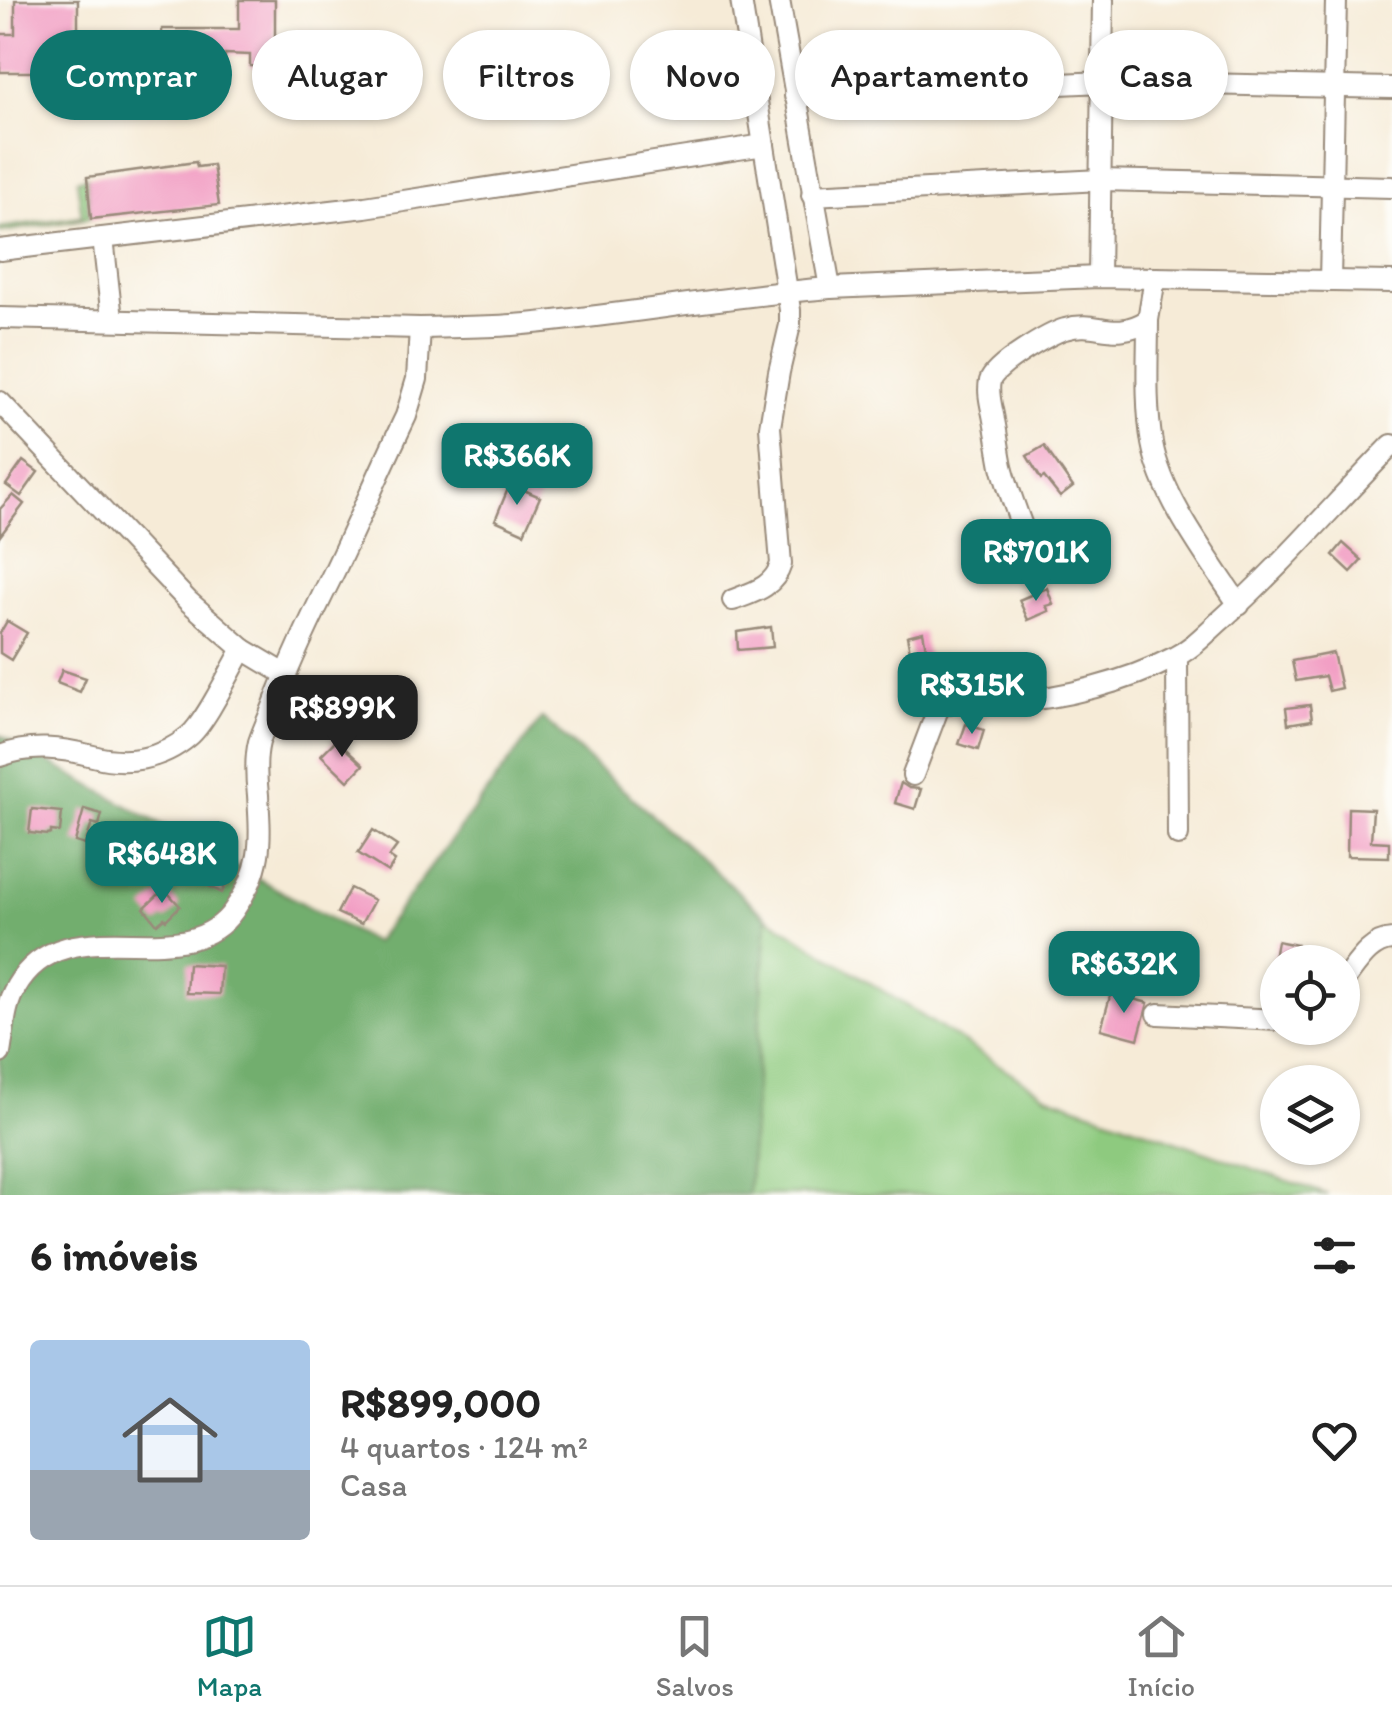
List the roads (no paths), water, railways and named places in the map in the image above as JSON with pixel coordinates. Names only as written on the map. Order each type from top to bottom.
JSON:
[{"type":"street","points":[[733,600],[767,586],[782,564],[770,427],[790,324],[741,0]]},
{"type":"street","points":[[779,0],[795,96]]},
{"type":"street","points":[[1103,0],[1103,30]]},
{"type":"street","points":[[1330,280],[1336,0]]},
{"type":"street","points":[[1228,85],[1392,88]]},
{"type":"street","points":[[799,120],[830,288]]},
{"type":"street","points":[[1099,276],[1103,120]]},
{"type":"street","points":[[0,250],[366,206],[764,146]]},
{"type":"street","points":[[812,195],[1102,180],[1392,187]]},
{"type":"street","points":[[103,238],[112,320]]},
{"type":"street","points":[[0,318],[420,328],[531,323],[830,288],[1099,276],[1392,282]]},
{"type":"street","points":[[1155,278],[1148,320],[1152,446],[1171,496],[1239,605]]},
{"type":"street","points":[[1038,569],[1002,462],[991,400],[992,376],[1030,347],[1067,328],[1132,330],[1148,320]]},
{"type":"street","points":[[0,1053],[16,986],[48,954],[64,947],[95,943],[187,940],[215,928],[234,911],[258,865],[260,740],[286,674],[406,416],[417,379],[420,328]]},
{"type":"street","points":[[0,402],[188,601],[243,650],[286,674]]},
{"type":"street","points":[[912,774],[943,704],[1053,698],[1177,657],[1239,605],[1392,445]]},
{"type":"street","points":[[0,756],[35,748],[78,752],[119,762],[154,756],[197,727],[243,650]]},
{"type":"street","points":[[1177,657],[1178,835]]},
{"type":"street","points":[[1360,961],[1373,945],[1392,940]]},
{"type":"street","points":[[1158,1014],[1260,1019]]}]
